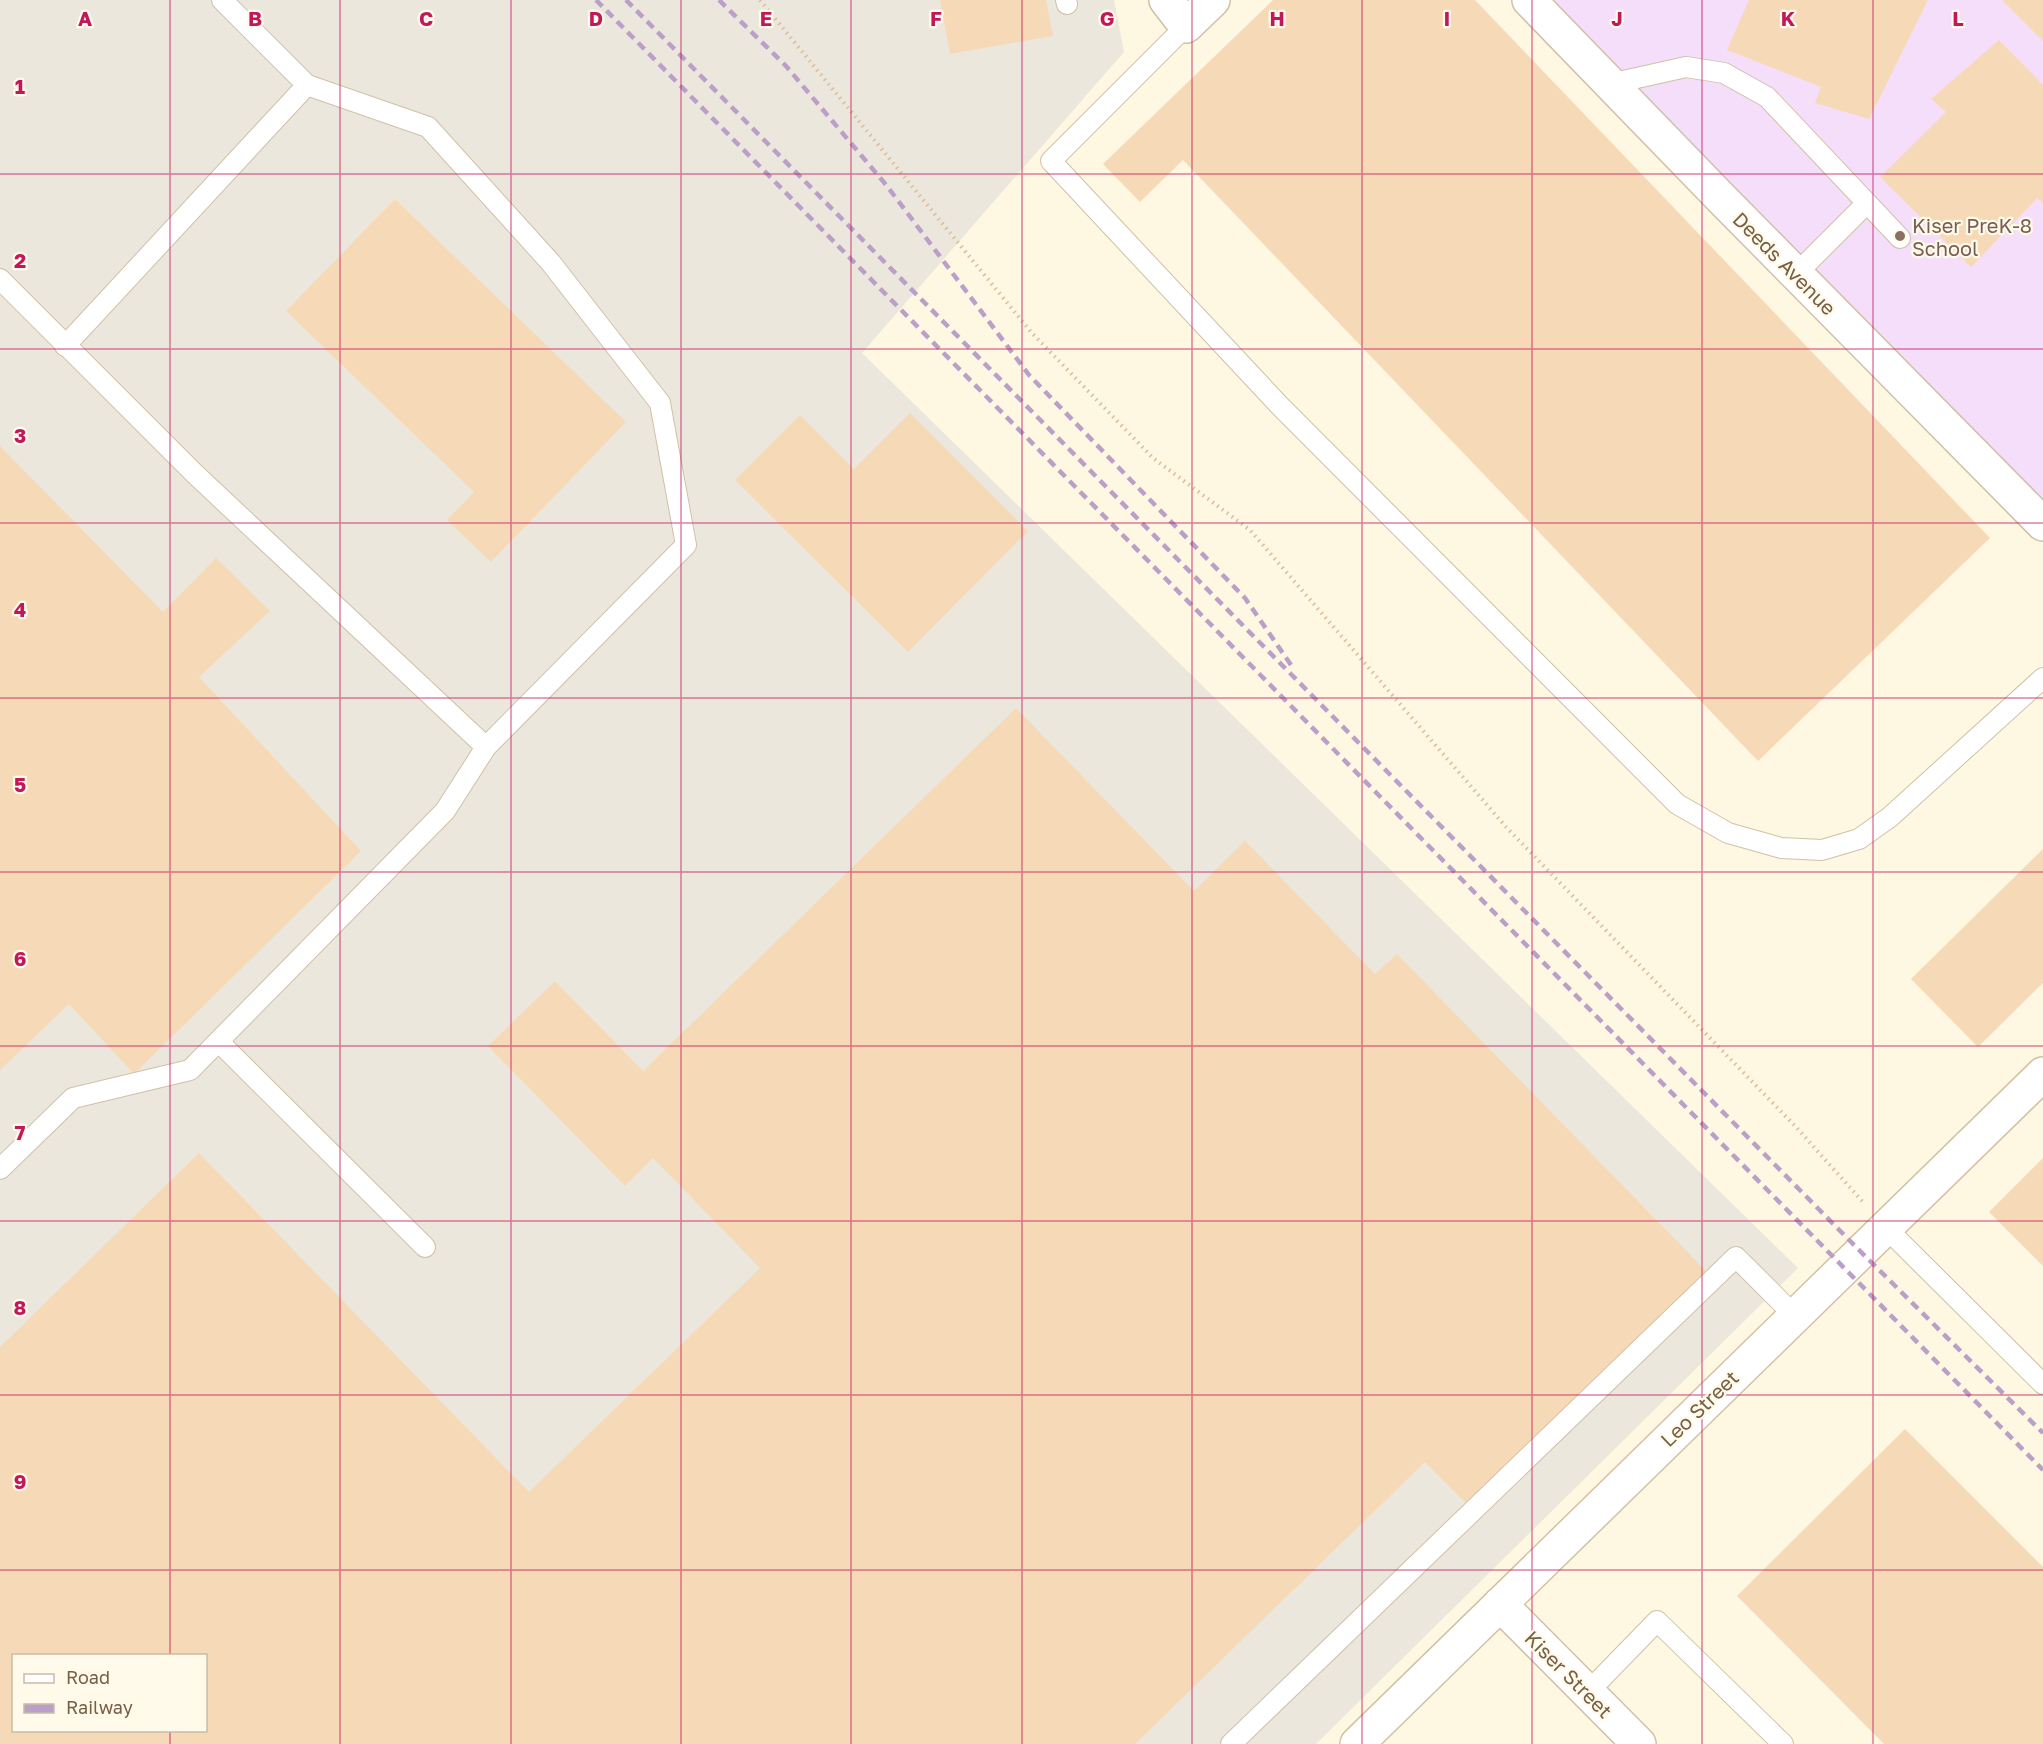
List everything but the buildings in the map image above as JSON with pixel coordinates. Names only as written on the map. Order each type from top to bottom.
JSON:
[{"type":"street","points":[[1166,0],[1186,26],[1213,0]]},
{"type":"street","name":"Deeds Avenue","points":[[1529,0],[2043,524]]},
{"type":"street","name":"Leo Street","points":[[1357,1744],[2043,1074]]},
{"type":"street","name":"Kiser Street","points":[[1500,1604],[1639,1744]]},
{"type":"lane","points":[[0,1169],[73,1098],[190,1070],[445,812],[486,747],[686,545],[660,403],[551,263],[428,127],[307,85],[222,0]]},
{"type":"lane","points":[[1186,26],[1051,161],[1280,406],[1677,804],[1728,833],[1781,848],[1822,850],[1859,839],[1890,817],[2043,678]]},
{"type":"lane","points":[[1610,84],[1686,67],[1724,73],[1767,97],[1900,238]]},
{"type":"lane","points":[[65,346],[307,85]]},
{"type":"lane","points":[[1796,274],[1867,203]]},
{"type":"lane","points":[[0,279],[196,475],[486,747]]},
{"type":"lane","points":[[219,1042],[425,1247]]},
{"type":"lane","points":[[1886,1228],[2043,1384]]},
{"type":"lane","points":[[1231,1744],[1736,1257],[1794,1315]]},
{"type":"lane","points":[[1588,1692],[1657,1621],[1783,1744]]},
{"type":"path","points":[[760,0],[1031,332],[1153,458],[1250,530],[1506,827],[1796,1127],[1886,1228]]},
{"type":"shaded area","points":[[0,0],[1114,0],[1124,52],[862,353],[1798,1268],[1316,1744],[0,1744]]},
{"type":"shaded area","name":"Kiser PreK-8 School","points":[[1529,0],[2043,0],[2043,524]]},
{"type":"railway","points":[[596,0],[2043,1470]]},
{"type":"railway","points":[[626,0],[1860,1251],[2043,1433]]},
{"type":"railway","points":[[719,0],[786,66],[887,186],[1029,375],[1245,598],[1291,665]]},
{"type":"place","name":"Kiser PreK-8 School","points":[[1900,236]]}]
